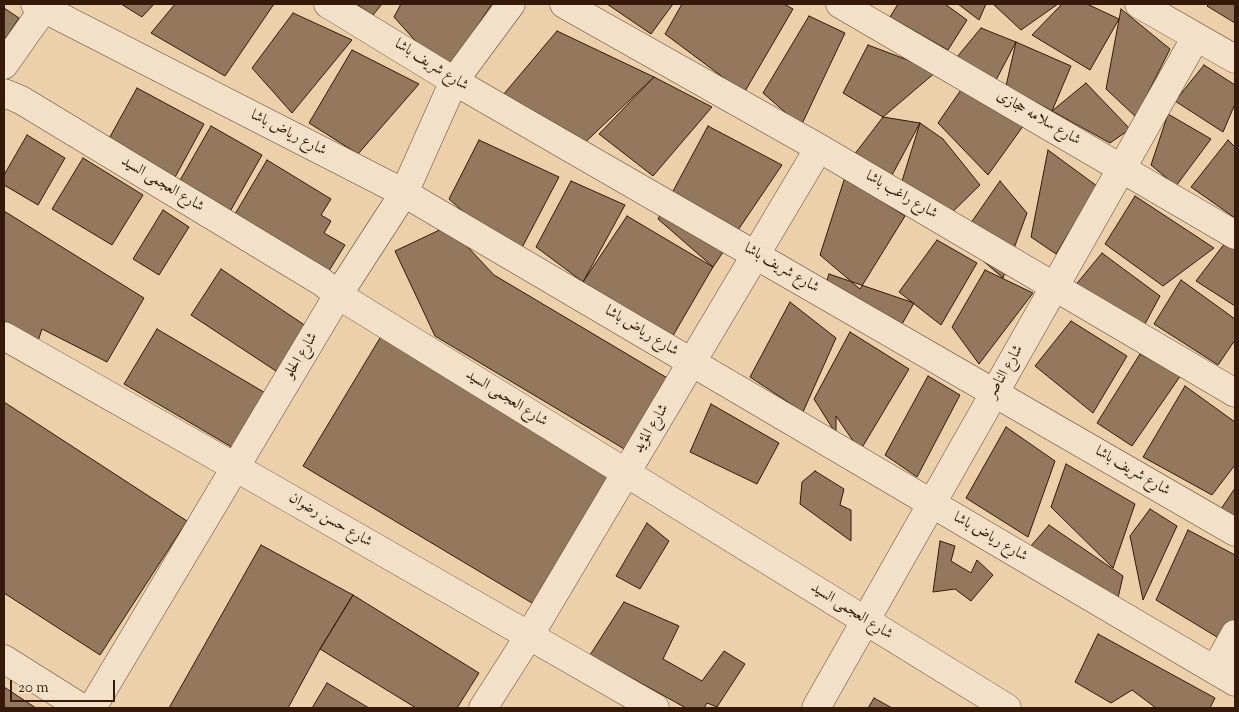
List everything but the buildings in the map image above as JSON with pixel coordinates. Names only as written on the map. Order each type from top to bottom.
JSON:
[{"type":"street","name":"شارع شريف باشا","points":[[328,4],[454,81],[1235,532]]},
{"type":"street","name":"شارع الحلو","points":[[92,708],[338,295],[404,193],[454,81],[511,4]]},
{"type":"street","name":"شارع راغب باشا","points":[[564,4],[819,148],[1235,393]]},
{"type":"street","name":"شارع سلامه حجازى","points":[[840,4],[1235,235]]},
{"type":"street","points":[[1138,4],[1235,59]]},
{"type":"street","points":[[4,65],[42,5]]},
{"type":"street","name":"شارع رياض باشا","points":[[42,5],[404,193],[1225,676]]},
{"type":"street","name":"شارع الناصر","points":[[816,708],[1196,37]]},
{"type":"street","name":"شارع العجمى السيد","points":[[4,93],[30,105],[322,282],[338,295],[1007,708]]},
{"type":"street","name":"شارع المؤيد","points":[[483,708],[529,636],[819,148]]},
{"type":"street","name":"شارع حسن رضوان","points":[[4,336],[655,708]]},
{"type":"street","points":[[1225,676],[1235,634]]},
{"type":"street","points":[[4,659],[82,708]]}]
